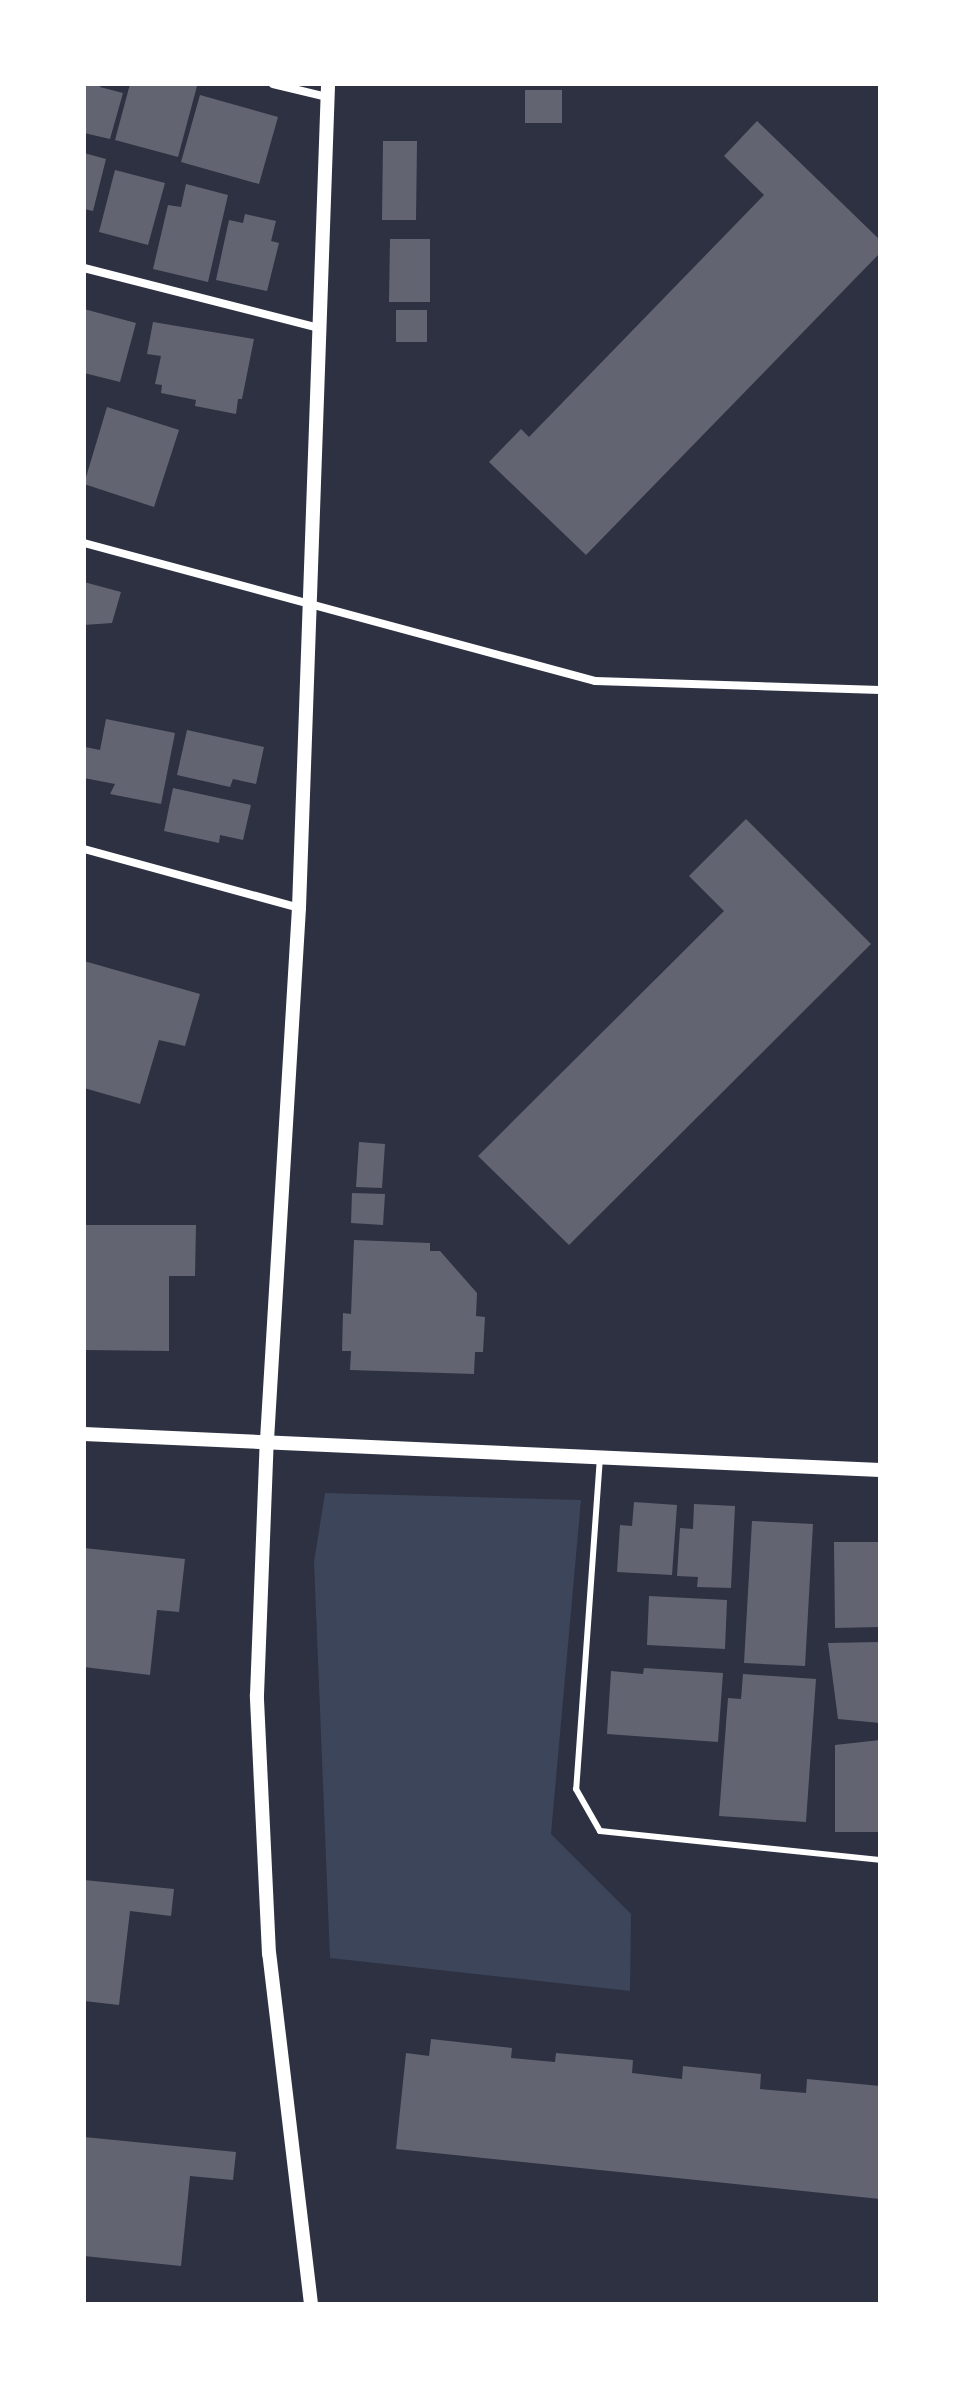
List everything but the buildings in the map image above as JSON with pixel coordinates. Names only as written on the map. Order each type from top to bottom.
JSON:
[{"type":"street","points":[[273,84],[327,90],[299,908],[267,1440],[257,1695],[269,1954],[311,2304]]},
{"type":"street","points":[[84,268],[320,328]]},
{"type":"street","points":[[84,543],[595,681],[880,690]]},
{"type":"street","points":[[84,849],[299,908]]},
{"type":"street","points":[[84,1434],[880,1470]]},
{"type":"lane","points":[[600,1457],[576,1789],[600,1831],[880,1860]]},
{"type":"shaded area","points":[[325,1493],[581,1500],[551,1834],[631,1914],[630,1991],[330,1958],[314,1562]]}]
